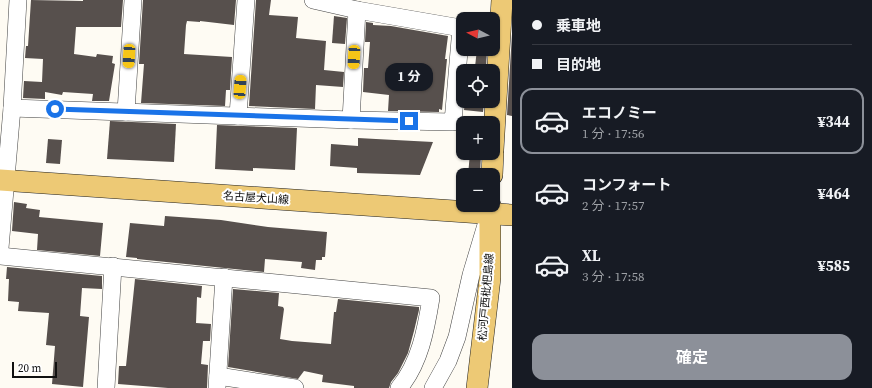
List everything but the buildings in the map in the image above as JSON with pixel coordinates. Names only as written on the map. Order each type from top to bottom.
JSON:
[{"type":"main road","points":[[495,116],[502,0]]},
{"type":"main road","name":"名古屋犬山線","points":[[3,181],[456,207]]},
{"type":"main road","name":"松河戸西枇杷島線","points":[[477,388],[490,278],[490,212]]},
{"type":"main road","name":"名古屋犬山線","points":[[500,212],[511,215]]},
{"type":"street","points":[[0,248],[3,181],[12,108],[18,0]]},
{"type":"street","points":[[126,112],[133,0]]},
{"type":"street","points":[[238,116],[246,0]]},
{"type":"street","points":[[12,108],[351,120],[453,122],[461,28],[357,10],[313,0]]},
{"type":"street","points":[[351,120],[357,10]]},
{"type":"street","points":[[433,388],[448,361],[457,337],[471,275],[489,212]]},
{"type":"street","points":[[0,256],[431,298],[423,338],[415,361],[400,388]]},
{"type":"street","points":[[106,388],[113,266]]},
{"type":"street","points":[[224,277],[217,382],[296,388]]},
{"type":"street","points":[[480,364],[487,388]]},
{"type":"route","points":[[55,109],[409,121]]}]
